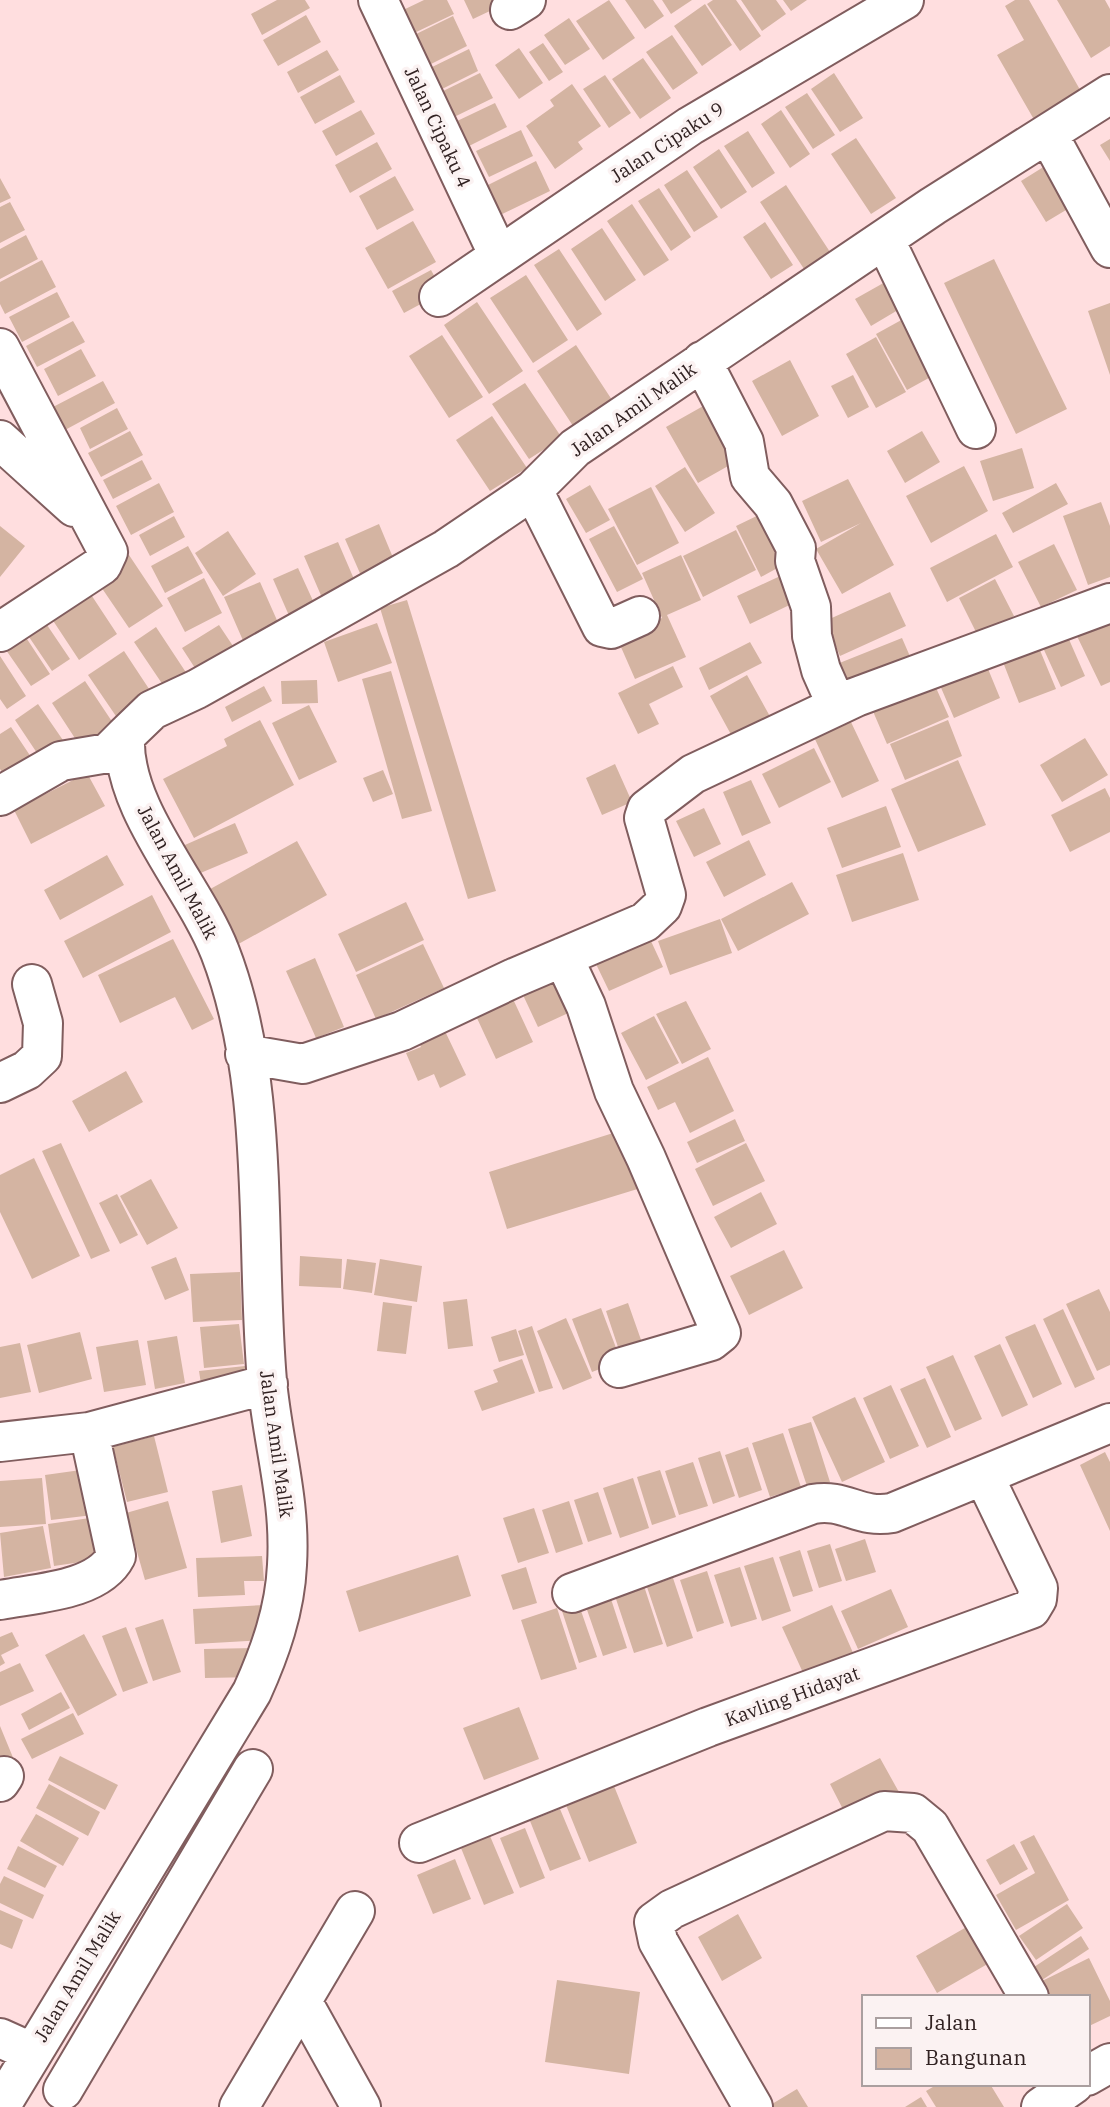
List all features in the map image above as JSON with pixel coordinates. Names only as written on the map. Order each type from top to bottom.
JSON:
[{"type":"street","name":"Jalan Cipaku 4","points":[[378,0],[498,254]]},
{"type":"street","name":"Jalan Cipaku 9","points":[[439,297],[498,254],[690,126],[904,0]]},
{"type":"street","name":"Jalan Amil Malik","points":[[0,2107],[16,2045],[222,1744],[252,1692],[270,1654],[287,1567],[289,1510],[268,1384],[257,1153],[240,1014],[219,950],[158,839],[128,776],[124,755],[125,736],[152,710],[197,689],[446,549],[533,490],[575,448],[702,361],[1110,94]]},
{"type":"street","points":[[1048,134],[1110,248]]},
{"type":"street","points":[[885,240],[976,429]]},
{"type":"street","points":[[0,348],[108,552],[106,560],[0,632]]},
{"type":"street","points":[[702,361],[744,442],[750,477],[773,504],[796,548],[794,557],[808,594],[812,636],[821,670],[837,706]]},
{"type":"street","points":[[0,440],[93,524]]},
{"type":"street","points":[[533,490],[601,627],[611,629],[640,616]]},
{"type":"street","points":[[245,1054],[303,1064],[402,1031],[645,922],[662,906],[666,895],[645,826],[647,809],[693,774],[837,706],[1110,603]]},
{"type":"street","points":[[0,796],[61,761],[108,753],[125,736]]},
{"type":"street","points":[[563,957],[586,1006],[614,1091],[646,1158],[721,1334],[712,1341],[620,1368]]},
{"type":"street","points":[[0,1083],[27,1070],[42,1056],[43,1023],[32,984]]},
{"type":"street","points":[[0,1442],[89,1432],[268,1384]]},
{"type":"street","points":[[572,1593],[813,1504],[830,1501],[869,1515],[880,1515],[984,1476],[1110,1423]]},
{"type":"street","points":[[0,1600],[92,1581],[111,1566],[116,1556],[89,1432]]},
{"type":"street","name":"Kavling Hidayat","points":[[419,1843],[708,1727],[1031,1609],[1037,1599],[1038,1588],[984,1476]]},
{"type":"street","points":[[68,2101],[253,1769]]},
{"type":"street","points":[[744,2104],[658,1941],[654,1922],[673,1909],[884,1811],[913,1813],[930,1827],[1028,1995]]},
{"type":"street","points":[[239,2107],[355,1911]]},
{"type":"street","points":[[302,2001],[361,2107]]},
{"type":"street","points":[[1089,2075],[1110,2063]]},
{"type":"street","points":[[1041,2107],[1074,2086]]},
{"type":"street","points":[[1078,2086],[1088,2107]]},
{"type":"building","points":[[277,0],[305,0],[310,8],[262,35],[251,14]]},
{"type":"building","points":[[424,0],[447,0],[454,14],[410,35],[399,12]]},
{"type":"building","points":[[464,0],[513,0],[473,19]]},
{"type":"building","points":[[609,0],[635,38],[603,60],[576,21]]},
{"type":"building","points":[[625,0],[653,0],[664,16],[645,29]]},
{"type":"building","points":[[662,0],[692,0],[671,14]]},
{"type":"building","points":[[713,0],[736,0],[761,36],[740,51],[707,4]]},
{"type":"building","points":[[741,0],[776,0],[786,14],[762,31]]},
{"type":"building","points":[[783,0],[807,0],[791,11]]},
{"type":"building","points":[[1015,0],[1029,0],[1083,95],[1036,123],[997,55],[1024,40],[1005,6]]},
{"type":"building","points":[[1057,0],[1105,0],[1110,9],[1110,46],[1091,58]]},
{"type":"building","points":[[705,4],[732,45],[702,66],[674,26]]},
{"type":"building","points":[[306,15],[321,42],[278,66],[263,40]]},
{"type":"building","points":[[453,16],[467,46],[425,67],[410,37]]},
{"type":"building","points":[[569,18],[590,49],[565,65],[544,35]]},
{"type":"building","points":[[672,35],[698,73],[673,90],[646,52]]},
{"type":"building","points":[[543,43],[563,72],[549,81],[529,52]]},
{"type":"building","points":[[519,48],[543,83],[519,99],[495,65]]},
{"type":"building","points":[[469,49],[478,71],[440,90],[430,68]]},
{"type":"building","points":[[327,50],[339,70],[298,93],[287,72]]},
{"type":"building","points":[[643,58],[671,98],[640,119],[612,79]]},
{"type":"building","points":[[480,73],[493,98],[452,118],[439,93]]},
{"type":"building","points":[[834,73],[863,118],[840,132],[811,89]]},
{"type":"building","points":[[340,75],[355,102],[315,124],[300,97]]},
{"type":"building","points":[[605,75],[631,113],[609,128],[583,89]]},
{"type":"building","points":[[572,84],[601,126],[578,142],[583,149],[555,169],[526,126],[554,106],[550,100]]},
{"type":"building","points":[[807,93],[835,135],[813,149],[785,107]]},
{"type":"building","points":[[495,103],[507,127],[467,147],[455,122]]},
{"type":"building","points":[[361,110],[375,134],[336,156],[322,131]]},
{"type":"building","points":[[781,110],[810,154],[790,168],[761,124]]},
{"type":"building","points":[[521,130],[533,156],[489,177],[476,151]]},
{"type":"building","points":[[748,131],[775,173],[752,188],[724,146]]},
{"type":"building","points":[[856,138],[896,198],[871,214],[831,154]]},
{"type":"building","points":[[1110,139],[1110,161],[1100,145]]},
{"type":"building","points":[[377,142],[392,169],[350,193],[335,165]]},
{"type":"building","points":[[719,149],[747,192],[721,209],[693,167]]},
{"type":"building","points":[[536,161],[550,191],[496,217],[482,188]]},
{"type":"building","points":[[1045,166],[1071,207],[1046,222],[1021,181]]},
{"type":"building","points":[[687,170],[718,217],[694,232],[664,185]]},
{"type":"building","points":[[395,176],[414,210],[377,230],[359,196]]},
{"type":"building","points":[[0,178],[11,198],[0,203]]},
{"type":"building","points":[[786,185],[832,255],[806,272],[760,202]]},
{"type":"building","points":[[659,188],[691,237],[671,251],[638,201]]},
{"type":"building","points":[[10,202],[25,230],[0,243],[0,207]]},
{"type":"building","points":[[632,204],[669,260],[644,276],[607,221]]},
{"type":"building","points":[[413,221],[436,262],[388,289],[365,248]]},
{"type":"building","points":[[765,222],[793,265],[771,279],[743,237]]},
{"type":"building","points":[[602,228],[636,280],[605,301],[571,249]]},
{"type":"building","points":[[26,235],[38,259],[0,279],[0,249]]},
{"type":"building","points":[[559,249],[602,314],[577,331],[534,265]]},
{"type":"building","points":[[994,259],[1067,409],[1016,434],[944,283]]},
{"type":"building","points":[[42,260],[56,287],[5,314],[0,304],[0,282]]},
{"type":"building","points":[[431,270],[443,292],[404,313],[392,291]]},
{"type":"building","points":[[526,275],[568,340],[533,363],[490,298]]},
{"type":"building","points":[[887,281],[903,307],[871,326],[855,299]]},
{"type":"building","points":[[57,292],[70,317],[22,342],[9,317]]},
{"type":"building","points":[[477,302],[523,371],[489,394],[444,325]]},
{"type":"building","points":[[1110,303],[1110,375],[1088,311]]},
{"type":"building","points":[[905,318],[936,374],[907,390],[876,334]]},
{"type":"building","points":[[73,321],[85,342],[37,367],[26,346]]},
{"type":"building","points":[[442,335],[483,397],[449,418],[409,356]]},
{"type":"building","points":[[876,337],[906,392],[876,408],[846,354]]},
{"type":"building","points":[[576,345],[614,403],[575,429],[537,371]]},
{"type":"building","points":[[81,349],[96,376],[58,396],[44,369]]},
{"type":"building","points":[[790,360],[819,416],[782,436],[752,381]]},
{"type":"building","points":[[853,375],[869,407],[848,418],[831,386]]},
{"type":"building","points":[[103,381],[115,403],[65,430],[53,407]]},
{"type":"building","points":[[525,383],[562,438],[529,459],[492,404]]},
{"type":"building","points":[[705,405],[737,461],[698,483],[666,427]]},
{"type":"building","points":[[117,408],[128,429],[90,449],[80,428]]},
{"type":"building","points":[[492,416],[527,468],[490,491],[456,440]]},
{"type":"building","points":[[130,431],[143,455],[101,477],[88,453]]},
{"type":"building","points":[[922,431],[940,462],[905,483],[887,451]]},
{"type":"building","points":[[1022,448],[1034,488],[993,501],[980,461]]},
{"type":"building","points":[[142,460],[152,479],[113,499],[103,480]]},
{"type":"building","points":[[964,466],[988,511],[931,543],[906,496]]},
{"type":"building","points":[[685,467],[715,513],[685,532],[655,486]]},
{"type":"building","points":[[848,479],[894,565],[842,594],[816,549],[861,523],[821,542],[802,501]]},
{"type":"building","points":[[159,483],[174,512],[131,535],[116,506]]},
{"type":"building","points":[[1056,483],[1068,504],[1013,533],[1002,513]]},
{"type":"building","points":[[590,485],[610,520],[586,533],[566,499]]},
{"type":"building","points":[[651,487],[679,543],[637,565],[608,509]]},
{"type":"building","points":[[1101,502],[1110,526],[1110,577],[1088,585],[1063,516]]},
{"type":"building","points":[[767,511],[792,560],[761,577],[736,526]]},
{"type":"building","points":[[174,516],[185,537],[150,556],[139,535]]},
{"type":"building","points":[[379,524],[399,572],[366,587],[345,539]]},
{"type":"building","points":[[0,526],[25,546],[0,577]]},
{"type":"building","points":[[614,526],[643,579],[617,592],[589,539]]},
{"type":"building","points":[[736,530],[756,570],[703,597],[683,556]]},
{"type":"building","points":[[228,531],[256,574],[223,596],[195,553]]},
{"type":"building","points":[[996,534],[1013,567],[947,602],[930,568]]},
{"type":"building","points":[[338,542],[360,593],[326,607],[304,556]]},
{"type":"building","points":[[1054,544],[1077,590],[1041,607],[1018,562]]},
{"type":"building","points":[[188,546],[203,573],[165,593],[151,566]]},
{"type":"building","points":[[129,555],[163,606],[129,628],[95,578]]},
{"type":"building","points":[[681,555],[701,600],[667,615],[686,657],[635,679],[617,638],[662,618],[642,573]]},
{"type":"building","points":[[298,568],[320,616],[294,627],[273,579]]},
{"type":"building","points":[[791,571],[804,598],[750,624],[737,596]]},
{"type":"building","points":[[204,578],[222,613],[185,632],[167,598]]},
{"type":"building","points":[[995,579],[1014,616],[978,636],[959,598]]},
{"type":"building","points":[[260,582],[284,636],[248,652],[224,597]]},
{"type":"building","points":[[86,587],[117,634],[79,660],[48,613]]},
{"type":"building","points":[[890,592],[906,626],[840,656],[825,621]]},
{"type":"building","points":[[407,600],[496,891],[468,899],[380,608]]},
{"type":"building","points":[[1110,615],[1110,682],[1101,686],[1075,632]]},
{"type":"building","points":[[45,622],[70,659],[52,671],[27,634]]},
{"type":"building","points":[[377,623],[392,663],[338,682],[324,642]]},
{"type":"building","points":[[219,625],[241,658],[204,682],[182,648]]},
{"type":"building","points":[[156,627],[187,674],[165,688],[134,642]]},
{"type":"building","points":[[1064,628],[1085,676],[1061,687],[1039,639]]},
{"type":"building","points":[[25,636],[50,674],[31,686],[6,650]]},
{"type":"building","points":[[902,638],[912,661],[846,688],[837,664]]},
{"type":"building","points":[[750,642],[762,663],[709,690],[699,668]]},
{"type":"building","points":[[1037,643],[1056,689],[1019,703],[1001,657]]},
{"type":"building","points":[[124,651],[157,701],[122,725],[88,675]]},
{"type":"building","points":[[0,656],[26,696],[7,709],[0,699]]},
{"type":"building","points":[[986,664],[1000,698],[954,718],[939,683]]},
{"type":"building","points":[[673,666],[683,687],[649,704],[659,724],[638,734],[618,693]]},
{"type":"building","points":[[391,671],[432,811],[402,819],[362,679]]},
{"type":"building","points":[[747,675],[772,720],[734,740],[710,696]]},
{"type":"building","points":[[317,680],[318,703],[282,704],[281,681]]},
{"type":"building","points":[[85,681],[115,726],[82,749],[52,703]]},
{"type":"building","points":[[933,681],[949,717],[887,744],[872,709]]},
{"type":"building","points":[[264,686],[272,701],[232,722],[225,707]]},
{"type":"building","points":[[38,704],[67,746],[43,762],[15,720]]},
{"type":"building","points":[[309,705],[337,762],[299,780],[272,723]]},
{"type":"building","points":[[260,720],[294,785],[194,838],[163,779],[227,746],[224,739]]},
{"type":"building","points":[[850,720],[879,781],[842,798],[814,737]]},
{"type":"building","points":[[948,720],[962,756],[905,780],[890,744]]},
{"type":"building","points":[[11,727],[37,766],[10,784],[0,769],[0,734]]},
{"type":"building","points":[[1085,738],[1108,775],[1062,802],[1040,765]]},
{"type":"building","points":[[814,748],[831,782],[779,808],[762,774]]},
{"type":"building","points":[[958,760],[986,825],[918,852],[891,789]]},
{"type":"building","points":[[615,764],[632,802],[602,815],[586,778]]},
{"type":"building","points":[[383,770],[393,794],[373,802],[363,778]]},
{"type":"building","points":[[87,773],[105,806],[31,844],[14,810]]},
{"type":"building","points":[[751,780],[771,823],[742,836],[723,792]]},
{"type":"building","points":[[1105,788],[1110,798],[1110,832],[1070,852],[1051,815]]},
{"type":"building","points":[[886,806],[901,847],[842,868],[827,828]]},
{"type":"building","points":[[704,808],[721,844],[694,857],[676,821]]},
{"type":"building","points":[[235,823],[248,853],[191,877],[178,848]]},
{"type":"building","points":[[749,840],[766,875],[724,897],[706,862]]},
{"type":"building","points":[[297,841],[327,895],[233,947],[203,893]]},
{"type":"building","points":[[903,853],[919,900],[852,922],[836,875]]},
{"type":"building","points":[[107,855],[124,885],[60,920],[44,890]]},
{"type":"building","points":[[792,882],[809,914],[738,951],[721,919]]},
{"type":"building","points":[[152,895],[171,932],[83,978],[64,941]]},
{"type":"building","points":[[406,902],[424,940],[356,972],[338,934]]},
{"type":"building","points":[[720,919],[732,953],[670,975],[658,941]]},
{"type":"building","points":[[173,939],[214,1019],[192,1030],[175,997],[120,1023],[98,975]]},
{"type":"building","points":[[650,939],[663,967],[609,991],[596,964]]},
{"type":"building","points":[[423,944],[444,988],[376,1019],[356,975]]},
{"type":"building","points":[[315,958],[344,1027],[316,1038],[286,971]]},
{"type":"building","points":[[561,977],[577,1009],[538,1027],[523,995]]},
{"type":"building","points":[[513,999],[533,1042],[496,1059],[476,1016]]},
{"type":"building","points":[[686,1001],[711,1049],[682,1064],[656,1014]]},
{"type":"building","points":[[654,1016],[679,1063],[646,1080],[621,1033]]},
{"type":"building","points":[[443,1027],[466,1075],[440,1088],[434,1074],[418,1081],[406,1053],[421,1047],[417,1038]]},
{"type":"building","points":[[708,1057],[734,1111],[690,1133],[675,1102],[658,1110],[647,1087]]},
{"type":"building","points":[[126,1071],[143,1102],[89,1132],[72,1101]]},
{"type":"building","points":[[735,1119],[745,1141],[697,1163],[687,1142]]},
{"type":"building","points":[[626,1129],[644,1187],[507,1229],[489,1172]]},
{"type":"building","points":[[61,1143],[110,1251],[91,1259],[42,1151]]},
{"type":"building","points":[[746,1143],[765,1181],[713,1206],[695,1169]]},
{"type":"building","points":[[34,1158],[80,1256],[32,1279],[0,1212],[0,1175]]},
{"type":"building","points":[[151,1179],[178,1228],[147,1245],[120,1196]]},
{"type":"building","points":[[761,1192],[777,1224],[731,1248],[714,1217]]},
{"type":"building","points":[[117,1194],[138,1235],[120,1244],[99,1203]]},
{"type":"building","points":[[784,1250],[803,1288],[749,1315],[730,1276]]},
{"type":"building","points":[[300,1256],[342,1259],[341,1288],[299,1286]]},
{"type":"building","points":[[176,1257],[189,1290],[165,1300],[151,1267]]},
{"type":"building","points":[[347,1259],[376,1263],[372,1293],[343,1289]]},
{"type":"building","points":[[380,1259],[422,1266],[417,1302],[374,1295]]},
{"type":"building","points":[[240,1272],[242,1320],[193,1322],[190,1274]]},
{"type":"building","points":[[1099,1289],[1110,1312],[1110,1365],[1097,1371],[1066,1304]]},
{"type":"building","points":[[467,1299],[473,1346],[448,1349],[443,1302]]},
{"type":"building","points":[[383,1302],[412,1306],[406,1354],[377,1351]]},
{"type":"building","points":[[628,1303],[646,1354],[623,1362],[606,1311]]},
{"type":"building","points":[[601,1308],[621,1361],[592,1372],[572,1319]]},
{"type":"building","points":[[1063,1309],[1095,1379],[1075,1388],[1043,1319]]},
{"type":"building","points":[[566,1318],[592,1378],[563,1390],[537,1331]]},
{"type":"building","points":[[239,1324],[244,1364],[204,1368],[200,1327]]},
{"type":"building","points":[[1035,1324],[1062,1384],[1033,1398],[1005,1337]]},
{"type":"building","points":[[532,1326],[553,1388],[539,1392],[518,1331]]},
{"type":"building","points":[[516,1329],[524,1355],[499,1362],[491,1337]]},
{"type":"building","points":[[80,1332],[92,1379],[39,1393],[27,1345]]},
{"type":"building","points":[[177,1336],[185,1383],[155,1389],[147,1341]]},
{"type":"building","points":[[138,1340],[146,1385],[104,1392],[96,1347]]},
{"type":"building","points":[[20,1343],[31,1392],[0,1398],[0,1347]]},
{"type":"building","points":[[1000,1344],[1028,1405],[1002,1417],[974,1356]]},
{"type":"building","points":[[953,1355],[982,1419],[955,1431],[926,1367]]},
{"type":"building","points":[[522,1359],[535,1393],[482,1411],[474,1391],[498,1382],[493,1370]]},
{"type":"building","points":[[245,1366],[246,1379],[201,1384],[199,1371]]},
{"type":"building","points":[[925,1378],[951,1437],[927,1448],[900,1389]]},
{"type":"building","points":[[891,1385],[919,1446],[890,1459],[863,1398]]},
{"type":"building","points":[[855,1397],[885,1462],[842,1482],[812,1417]]},
{"type":"building","points":[[811,1422],[830,1482],[808,1489],[788,1429]]},
{"type":"building","points":[[783,1433],[801,1487],[770,1497],[752,1443]]},
{"type":"building","points":[[154,1436],[168,1492],[127,1502],[113,1447]]},
{"type":"building","points":[[748,1447],[762,1490],[739,1498],[725,1455]]},
{"type":"building","points":[[720,1451],[735,1496],[713,1504],[698,1458]]},
{"type":"building","points":[[1105,1452],[1110,1462],[1110,1531],[1080,1465]]},
{"type":"building","points":[[693,1462],[708,1506],[679,1515],[665,1471]]},
{"type":"building","points":[[88,1469],[93,1515],[51,1520],[45,1475]]},
{"type":"building","points":[[660,1470],[676,1517],[652,1525],[637,1477]]},
{"type":"building","points":[[42,1478],[46,1524],[0,1527],[0,1481]]},
{"type":"building","points":[[633,1478],[649,1528],[620,1538],[603,1488]]},
{"type":"building","points":[[242,1485],[252,1536],[221,1543],[212,1491]]},
{"type":"building","points":[[598,1492],[612,1534],[588,1542],[574,1500]]},
{"type":"building","points":[[168,1501],[187,1568],[145,1580],[126,1513]]},
{"type":"building","points":[[569,1501],[583,1544],[556,1553],[542,1510]]},
{"type":"building","points":[[534,1508],[549,1553],[518,1563],[503,1518]]},
{"type":"building","points":[[90,1518],[95,1560],[54,1566],[48,1524]]},
{"type":"building","points":[[43,1526],[51,1568],[4,1577],[0,1533]]},
{"type":"building","points":[[865,1539],[876,1572],[846,1581],[835,1549]]},
{"type":"building","points":[[830,1544],[842,1581],[819,1588],[807,1551]]},
{"type":"building","points":[[800,1550],[813,1591],[793,1597],[779,1557]]},
{"type":"building","points":[[458,1555],[471,1596],[359,1632],[346,1591]]},
{"type":"building","points":[[262,1556],[264,1581],[244,1581],[245,1595],[198,1597],[196,1558]]},
{"type":"building","points":[[773,1557],[791,1611],[762,1621],[744,1566]]},
{"type":"building","points":[[526,1567],[537,1603],[513,1610],[501,1575]]},
{"type":"building","points":[[740,1567],[757,1619],[731,1627],[714,1575]]},
{"type":"building","points":[[707,1571],[724,1623],[697,1632],[680,1580]]},
{"type":"building","points":[[673,1578],[693,1638],[667,1647],[647,1587]]},
{"type":"building","points":[[644,1586],[663,1644],[634,1653],[615,1596]]},
{"type":"building","points":[[891,1589],[908,1627],[858,1649],[841,1611]]},
{"type":"building","points":[[610,1596],[627,1648],[603,1656],[585,1604]]},
{"type":"building","points":[[265,1605],[267,1640],[195,1644],[193,1609]]},
{"type":"building","points":[[579,1605],[597,1657],[579,1663],[562,1611]]},
{"type":"building","points":[[832,1605],[854,1655],[805,1677],[782,1627]]},
{"type":"building","points":[[557,1608],[577,1669],[541,1680],[521,1620]]},
{"type":"building","points":[[163,1619],[181,1672],[153,1681],[135,1628]]},
{"type":"building","points":[[126,1627],[148,1683],[123,1692],[102,1636]]},
{"type":"building","points":[[12,1632],[19,1646],[1,1655],[5,1663],[0,1666],[0,1637]]},
{"type":"building","points":[[84,1634],[117,1695],[78,1716],[45,1655]]},
{"type":"building","points":[[255,1648],[257,1677],[205,1678],[204,1649]]},
{"type":"building","points":[[20,1663],[34,1691],[0,1706],[0,1672]]},
{"type":"building","points":[[61,1692],[70,1708],[29,1730],[21,1714]]},
{"type":"building","points":[[519,1707],[539,1759],[484,1780],[463,1728]]},
{"type":"building","points":[[73,1713],[84,1734],[32,1759],[21,1739]]},
{"type":"building","points":[[0,1726],[14,1760],[0,1766]]},
{"type":"building","points":[[60,1756],[118,1785],[105,1810],[48,1780]]},
{"type":"building","points":[[880,1758],[900,1794],[849,1821],[830,1784]]},
{"type":"building","points":[[49,1784],[100,1812],[88,1836],[36,1808]]},
{"type":"building","points":[[614,1786],[637,1843],[589,1862],[566,1805]]},
{"type":"building","points":[[560,1809],[581,1859],[550,1871],[530,1821]]},
{"type":"building","points":[[36,1814],[79,1838],[63,1866],[20,1841]]},
{"type":"building","points":[[525,1828],[545,1878],[520,1888],[500,1838]]},
{"type":"building","points":[[1034,1835],[1069,1900],[1016,1930],[996,1895],[1035,1873],[1020,1842]]},
{"type":"building","points":[[490,1836],[514,1893],[484,1905],[461,1848]]},
{"type":"building","points":[[1014,1844],[1028,1869],[1000,1885],[986,1860]]},
{"type":"building","points":[[18,1846],[57,1866],[45,1888],[7,1869]]},
{"type":"building","points":[[455,1859],[471,1899],[433,1914],[417,1875]]},
{"type":"building","points":[[4,1876],[44,1895],[33,1919],[0,1903],[0,1884]]},
{"type":"building","points":[[1067,1904],[1083,1928],[1036,1960],[1019,1936]]},
{"type":"building","points":[[0,1910],[23,1920],[12,1949],[0,1944]]},
{"type":"building","points":[[738,1914],[762,1958],[722,1981],[698,1937]]},
{"type":"building","points":[[977,1921],[998,1958],[937,1993],[916,1956]]},
{"type":"building","points":[[1081,1936],[1089,1949],[1039,1982],[1031,1969]]},
{"type":"building","points":[[1089,1958],[1110,2001],[1110,2016],[1089,2026],[1089,1995],[1047,1995],[1040,1982]]},
{"type":"building","points":[[557,1980],[640,1992],[629,2074],[545,2062]]},
{"type":"building","points":[[935,2086],[991,2086],[1004,2107],[936,2107],[926,2091]]},
{"type":"building","points":[[797,2089],[808,2107],[767,2107]]},
{"type":"building","points":[[921,2097],[927,2107],[905,2107]]}]
